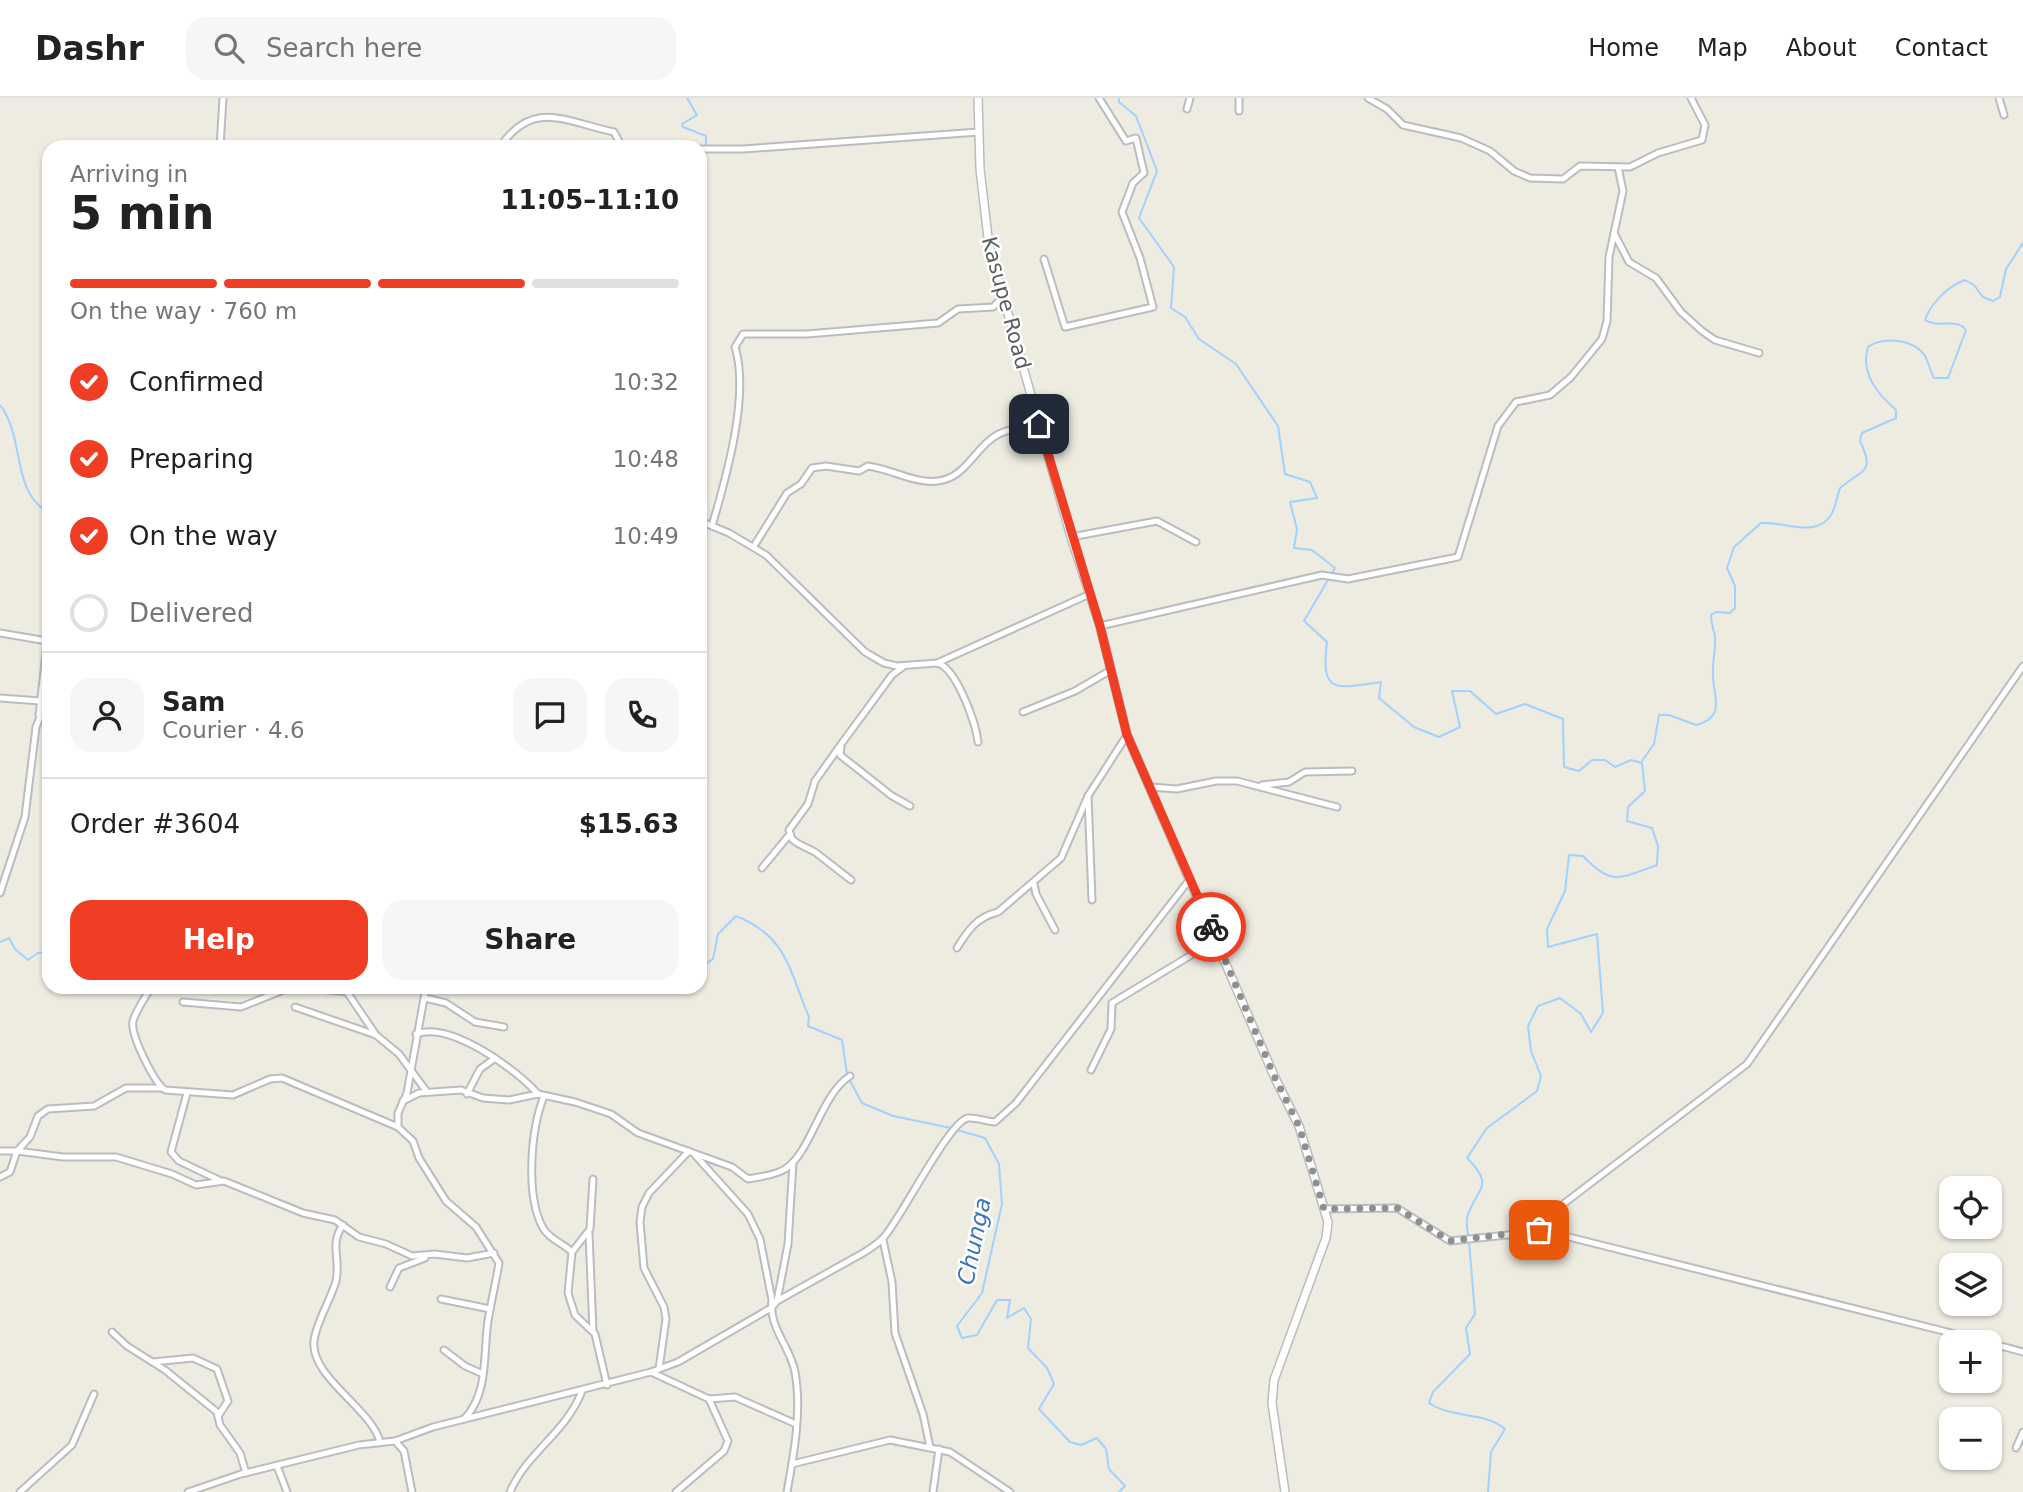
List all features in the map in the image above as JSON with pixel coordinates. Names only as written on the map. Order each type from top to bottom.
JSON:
[{"type":"street","name":"Kasupe Road","points":[[978,98],[989,246],[1071,537],[1100,626],[1127,735],[1275,1078],[1299,1126],[1329,1229],[1274,1380],[1272,1403],[1285,1492]]},
{"type":"street","points":[[1044,259],[1065,327],[1153,307],[1140,258],[1122,212],[1133,183],[1144,173],[1136,138],[1126,141],[1099,98]]},
{"type":"street","points":[[1187,109],[1190,98]]},
{"type":"street","points":[[1239,98],[1239,111]]},
{"type":"street","points":[[1368,98],[1387,109],[1402,125],[1461,138],[1496,155],[1514,171],[1531,178],[1551,181],[1568,177],[1580,166],[1630,167],[1658,153],[1702,140],[1705,125],[1691,98]]},
{"type":"street","points":[[1999,98],[2004,115]]},
{"type":"street","points":[[220,140],[222,100]]},
{"type":"street","points":[[506,140],[518,126],[541,115],[614,132],[618,140]]},
{"type":"street","points":[[707,149],[743,149],[979,132]]},
{"type":"street","points":[[1100,626],[1322,575],[1348,579],[1458,557],[1500,421],[1516,402],[1550,395],[1602,340],[1607,321],[1606,279],[1623,191],[1618,167]]},
{"type":"street","points":[[1614,233],[1629,262],[1656,278],[1681,312],[1702,331],[1715,340],[1759,353]]},
{"type":"street","points":[[712,526],[735,421],[741,368],[734,348],[743,334],[807,334],[938,323],[958,309],[993,307],[1002,298]]},
{"type":"street","points":[[754,546],[787,493],[801,484],[813,468],[826,466],[859,471],[868,466],[918,479],[940,481],[968,464],[985,444],[999,433],[1039,424]]},
{"type":"street","points":[[1071,537],[1157,521],[1196,542]]},
{"type":"street","points":[[707,524],[754,546],[865,652],[884,663],[904,666],[937,663],[1090,594]]},
{"type":"street","points":[[0,634],[42,640]]},
{"type":"street","points":[[937,663],[947,666],[952,673],[972,718],[978,742]]},
{"type":"street","points":[[762,868],[790,834],[789,830],[808,804],[815,781],[841,744],[892,675],[904,666]]},
{"type":"street","points":[[1539,1230],[1541,1221],[1747,1064],[2023,666]]},
{"type":"street","points":[[1023,712],[1075,691],[1111,670]]},
{"type":"street","points":[[0,893],[21,835],[36,727],[40,717],[42,684]]},
{"type":"street","points":[[0,698],[40,701]]},
{"type":"street","points":[[957,948],[971,925],[986,915],[998,912],[1034,884],[1061,858],[1088,796],[1127,735]]},
{"type":"street","points":[[841,744],[840,755],[909,806]]},
{"type":"street","points":[[1252,784],[1290,782],[1306,772],[1352,771]]},
{"type":"street","points":[[1151,787],[1177,789],[1223,780],[1252,784],[1336,807]]},
{"type":"street","points":[[1088,796],[1093,900]]},
{"type":"street","points":[[790,834],[797,843],[815,852],[851,880]]},
{"type":"street","points":[[930,1447],[923,1414],[895,1333],[892,1282],[882,1242],[884,1237],[940,1146],[968,1118],[995,1122],[1004,1116],[1190,879]]},
{"type":"street","points":[[1034,884],[1036,894],[1055,930]]},
{"type":"street","points":[[1091,1070],[1111,1029],[1112,1003],[1216,940]]},
{"type":"street","points":[[147,994],[134,1018],[133,1031],[161,1088]]},
{"type":"street","points":[[183,1002],[241,1007],[274,994]]},
{"type":"street","points":[[348,994],[376,1035],[395,1050],[427,1092]]},
{"type":"street","points":[[398,1127],[398,1113],[403,1101],[425,994]]},
{"type":"street","points":[[425,998],[446,1003],[475,1022],[505,1027]]},
{"type":"street","points":[[295,1007],[376,1035]]},
{"type":"street","points":[[416,1034],[431,1030],[451,1035],[515,1072],[541,1095]]},
{"type":"street","points":[[467,1094],[480,1069],[494,1059]]},
{"type":"street","points":[[777,1301],[788,1244],[788,1194],[793,1163],[835,1087],[847,1078]]},
{"type":"street","points":[[0,1177],[10,1172],[17,1151],[30,1137],[38,1116],[48,1109],[94,1106],[127,1088],[161,1088],[187,1093],[233,1095],[270,1079],[282,1079],[318,1093],[340,1106],[398,1127],[413,1141],[419,1158],[446,1201],[476,1227],[499,1263],[490,1309],[483,1374],[474,1410],[464,1419]]},
{"type":"street","points":[[403,1101],[427,1092],[461,1090],[467,1094],[501,1100],[541,1095],[601,1110],[638,1133],[695,1155],[738,1199],[748,1214],[762,1248],[771,1308],[782,1344],[794,1368],[799,1391],[787,1492]]},
{"type":"street","points":[[187,1093],[171,1146],[173,1157],[222,1181],[284,1206],[343,1225],[359,1237],[386,1244],[412,1256],[435,1254],[467,1258],[494,1253]]},
{"type":"street","points":[[541,1095],[534,1138],[534,1194],[545,1232],[572,1252]]},
{"type":"street","points":[[0,1151],[63,1157],[116,1157],[172,1174],[196,1185],[222,1181]]},
{"type":"street","points":[[659,1369],[666,1319],[664,1307],[645,1268],[640,1222],[649,1193],[689,1151]]},
{"type":"street","points":[[695,1155],[732,1167],[748,1179],[779,1171],[793,1163]]},
{"type":"street","points":[[593,1179],[589,1232],[593,1331],[607,1385]]},
{"type":"street","points":[[1324,1209],[1397,1208],[1443,1238],[1463,1240],[1539,1230],[1939,1330]]},
{"type":"street","points":[[343,1225],[335,1236],[337,1274],[316,1332],[315,1352],[327,1373],[373,1426],[380,1442]]},
{"type":"street","points":[[589,1232],[572,1252],[569,1298],[575,1315],[593,1331]]},
{"type":"street","points":[[188,1492],[246,1473],[380,1442],[395,1441],[464,1419],[651,1372],[678,1362],[771,1308],[777,1301],[863,1253],[884,1237]]},
{"type":"street","points":[[390,1287],[399,1268],[435,1254]]},
{"type":"street","points":[[441,1299],[490,1309]]},
{"type":"street","points":[[112,1332],[127,1346],[196,1394],[218,1416],[220,1425],[240,1453],[246,1473]]},
{"type":"street","points":[[2002,1346],[2023,1352]]},
{"type":"street","points":[[444,1350],[465,1366],[483,1374]]},
{"type":"street","points":[[151,1362],[193,1358],[218,1368],[228,1401],[218,1416]]},
{"type":"street","points":[[651,1372],[709,1399],[735,1397],[796,1424]]},
{"type":"street","points":[[510,1492],[533,1458],[571,1417],[582,1391]]},
{"type":"street","points":[[20,1492],[72,1445],[94,1394]]},
{"type":"street","points":[[676,1492],[724,1451],[728,1441],[709,1399]]},
{"type":"street","points":[[2016,1448],[2023,1432]]},
{"type":"street","points":[[792,1464],[886,1440],[950,1452],[1010,1492]]},
{"type":"street","points":[[395,1441],[404,1451],[412,1492]]},
{"type":"street","points":[[933,1492],[939,1449]]},
{"type":"street","points":[[278,1466],[286,1492]]},
{"type":"waterway","points":[[687,98],[697,115],[682,124],[683,127],[706,136],[706,140]]},
{"type":"waterway","points":[[1119,98],[1119,102],[1136,116],[1157,171],[1139,218],[1174,267],[1171,308],[1185,317],[1199,339],[1236,364],[1278,426],[1285,474],[1310,482],[1317,498],[1290,502],[1297,529],[1294,548],[1312,550],[1335,568],[1304,621],[1327,642],[1326,672],[1329,680],[1343,686],[1381,682],[1379,698],[1414,727],[1439,737],[1460,727],[1452,691],[1470,691],[1496,714],[1525,704],[1563,719],[1564,767],[1579,771],[1592,760],[1605,760],[1615,767],[1631,760],[1642,763],[1645,791],[1628,807],[1627,821],[1652,828],[1658,846],[1657,865],[1617,877],[1602,872],[1583,856],[1569,855],[1565,891],[1547,929],[1548,947],[1597,934],[1603,1013],[1591,1032],[1581,1014],[1560,998],[1538,1006],[1528,1026],[1531,1051],[1541,1076],[1537,1091],[1487,1128],[1467,1158],[1476,1168],[1482,1182],[1467,1218],[1468,1236]]},
{"type":"waterway","points":[[1642,761],[1654,744],[1659,715],[1669,715],[1696,725],[1712,717],[1715,711],[1715,637],[1711,615],[1716,612],[1730,613],[1735,608],[1735,586],[1727,568],[1734,547],[1761,523],[1808,528],[1825,522],[1833,512],[1840,488],[1861,473],[1867,465],[1860,441],[1862,433],[1896,418],[1896,410],[1872,383],[1866,366],[1868,347],[1882,341],[1898,341],[1914,346],[1925,356],[1934,378],[1948,378],[1966,330],[1957,324],[1935,324],[1925,320],[1928,314],[1946,291],[1965,280],[1974,285],[1983,297],[1993,301],[2000,297],[2006,269],[2023,243]]},
{"type":"waterway","points":[[0,405],[13,433],[23,478],[29,492],[42,507]]},
{"type":"waterway","name":"Chunga","points":[[707,963],[713,959],[718,934],[736,916],[766,934],[776,944],[791,970],[809,1017],[808,1026],[842,1040],[847,1074]]},
{"type":"waterway","name":"Chunga","points":[[0,942],[9,938],[15,949],[28,960],[42,952]]},
{"type":"waterway","name":"Chunga","points":[[849,1079],[862,1103],[893,1116],[951,1128]]},
{"type":"waterway","name":"Chunga","points":[[957,1130],[985,1138],[999,1164],[1002,1204],[982,1293],[957,1326],[962,1338],[977,1335],[997,1300],[1010,1300],[1007,1318],[1024,1308],[1031,1319],[1028,1348],[1047,1368],[1054,1384],[1039,1409],[1070,1442],[1081,1445],[1097,1438],[1106,1449],[1109,1469],[1125,1486],[1119,1492]]},
{"type":"waterway","points":[[1469,1241],[1475,1314],[1466,1328],[1470,1354],[1433,1392],[1429,1403],[1448,1411],[1496,1423],[1505,1429],[1491,1452],[1488,1492]]},
{"type":"way so far","points":[[1211,927],[1275,1078],[1299,1126],[1306,1157],[1324,1209],[1403,1209],[1450,1241],[1539,1230]]},
{"type":"route","points":[[1039,424],[1100,626],[1127,735],[1211,927]]}]
